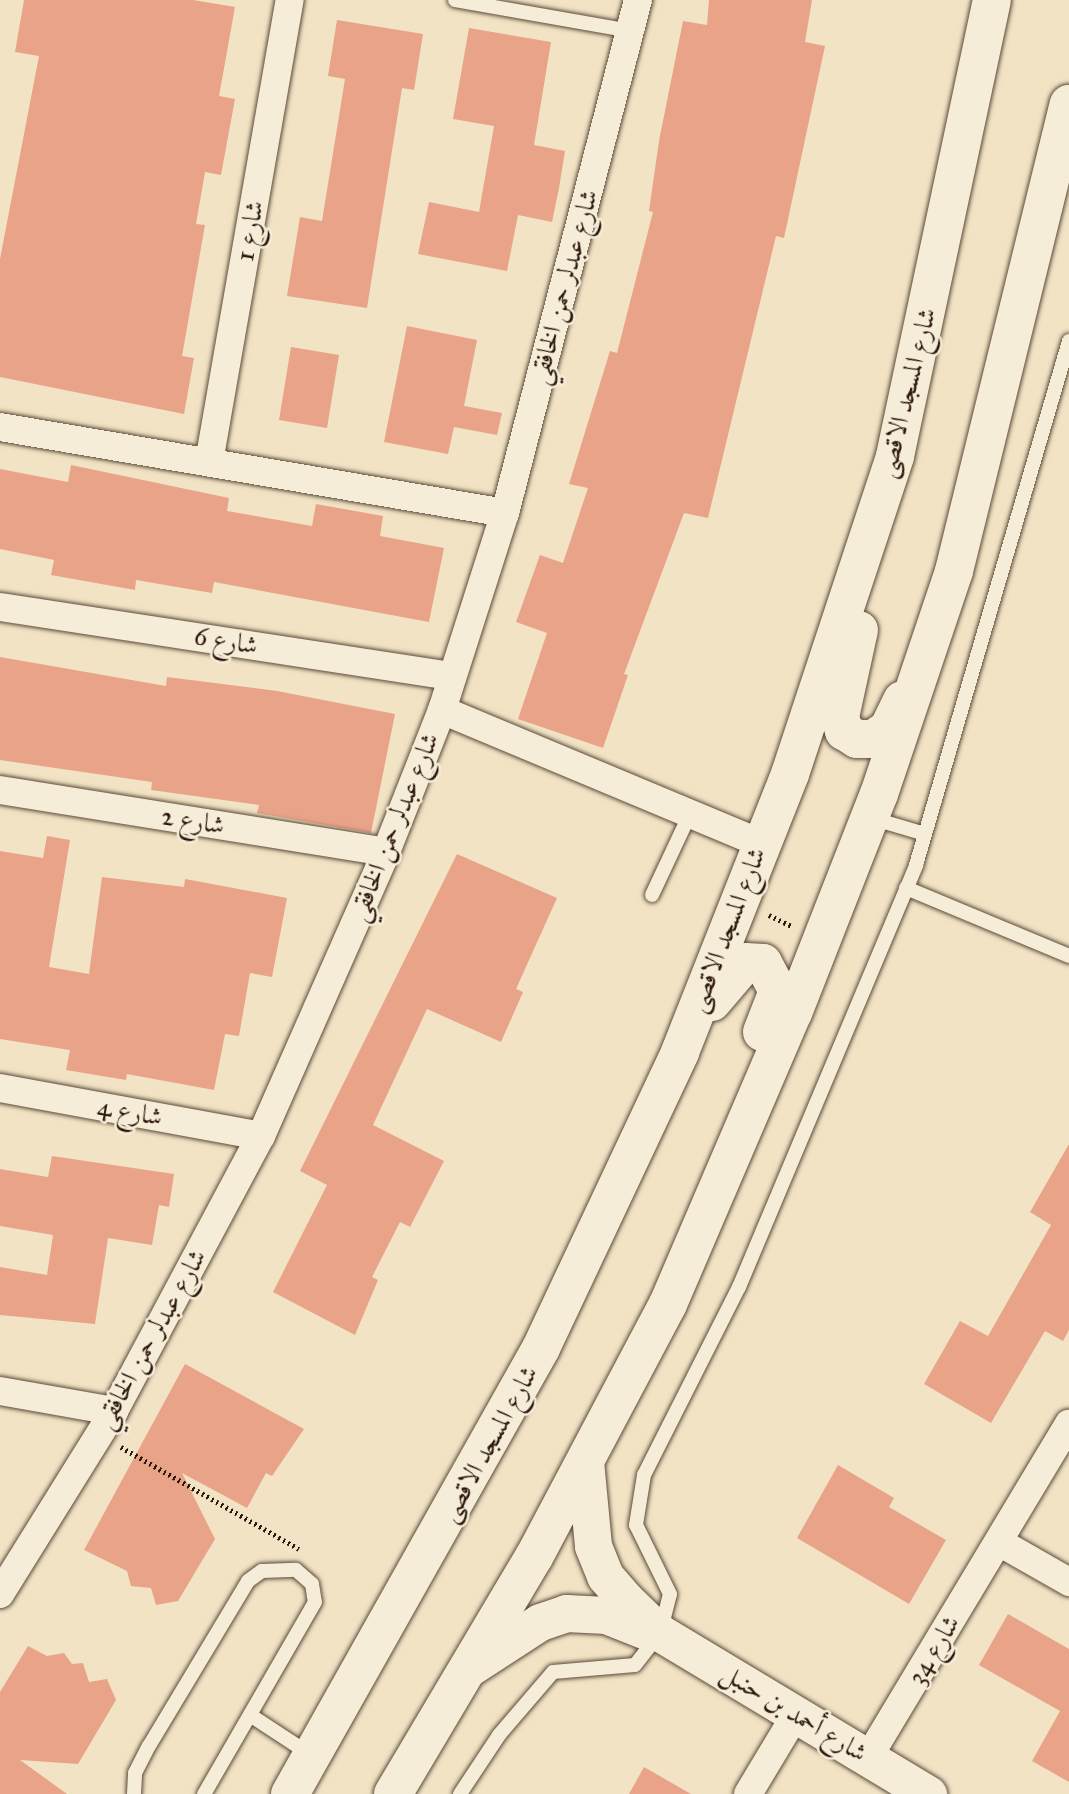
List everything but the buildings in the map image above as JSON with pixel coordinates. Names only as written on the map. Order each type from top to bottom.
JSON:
[{"type":"main road","name":"شارع المسجد الاقصى","points":[[290,1794],[541,1348],[680,1052],[760,843],[790,774],[895,456],[992,0]]},
{"type":"main road","points":[[393,1794],[585,1461],[699,1238],[822,940],[930,644],[1062,164],[1069,104]]},
{"type":"main road","points":[[895,456],[841,717],[844,730],[857,739],[873,739],[888,729],[930,644]]},
{"type":"main road","points":[[680,1052],[730,975],[746,962],[763,963],[778,991],[722,1142],[699,1238]]},
{"type":"street","name":"شارع 1","points":[[209,463],[290,0]]},
{"type":"street","name":"شارع عبدلر حمن الخافقي","points":[[0,1594],[107,1423],[261,1136],[386,852],[442,710],[505,513],[638,0]]},
{"type":"street","points":[[0,427],[505,513]]},
{"type":"street","name":"شارع 6","points":[[0,607],[451,676]]},
{"type":"street","points":[[442,710],[760,843]]},
{"type":"street","name":"شارع 2","points":[[0,790],[386,852]]},
{"type":"street","name":"شارع 4","points":[[0,1088],[261,1136]]},
{"type":"street","points":[[0,1391],[107,1423]]},
{"type":"street","name":"شارع 34","points":[[868,1758],[1069,1424]]},
{"type":"street","name":"شارع أحمد بن حنبل","points":[[585,1461],[598,1562],[615,1590],[660,1633]]},
{"type":"street","points":[[999,1542],[1069,1583]]},
{"type":"street","name":"شارع أحمد بن حنبل","points":[[466,1671],[540,1622],[566,1613],[606,1615],[660,1633],[928,1794]]},
{"type":"street","points":[[748,1794],[796,1714]]},
{"type":"lane","points":[[455,0],[630,31]]},
{"type":"lane","points":[[460,1794],[499,1735],[553,1672],[635,1665],[660,1633],[670,1594],[636,1525],[645,1475],[739,1287],[906,888],[925,834],[1069,341]]},
{"type":"lane","points":[[652,895],[690,814]]},
{"type":"lane","points":[[869,817],[925,834]]},
{"type":"lane","points":[[906,888],[1069,956]]},
{"type":"lane","points":[[134,1794],[135,1773],[149,1746],[248,1581],[279,1567],[296,1570],[312,1584],[315,1602],[253,1717],[204,1794]]},
{"type":"lane","points":[[253,1717],[312,1756]]},
{"type":"path","points":[[740,901],[822,940]]},
{"type":"path","points":[[107,1423],[323,1563],[312,1584]]}]
